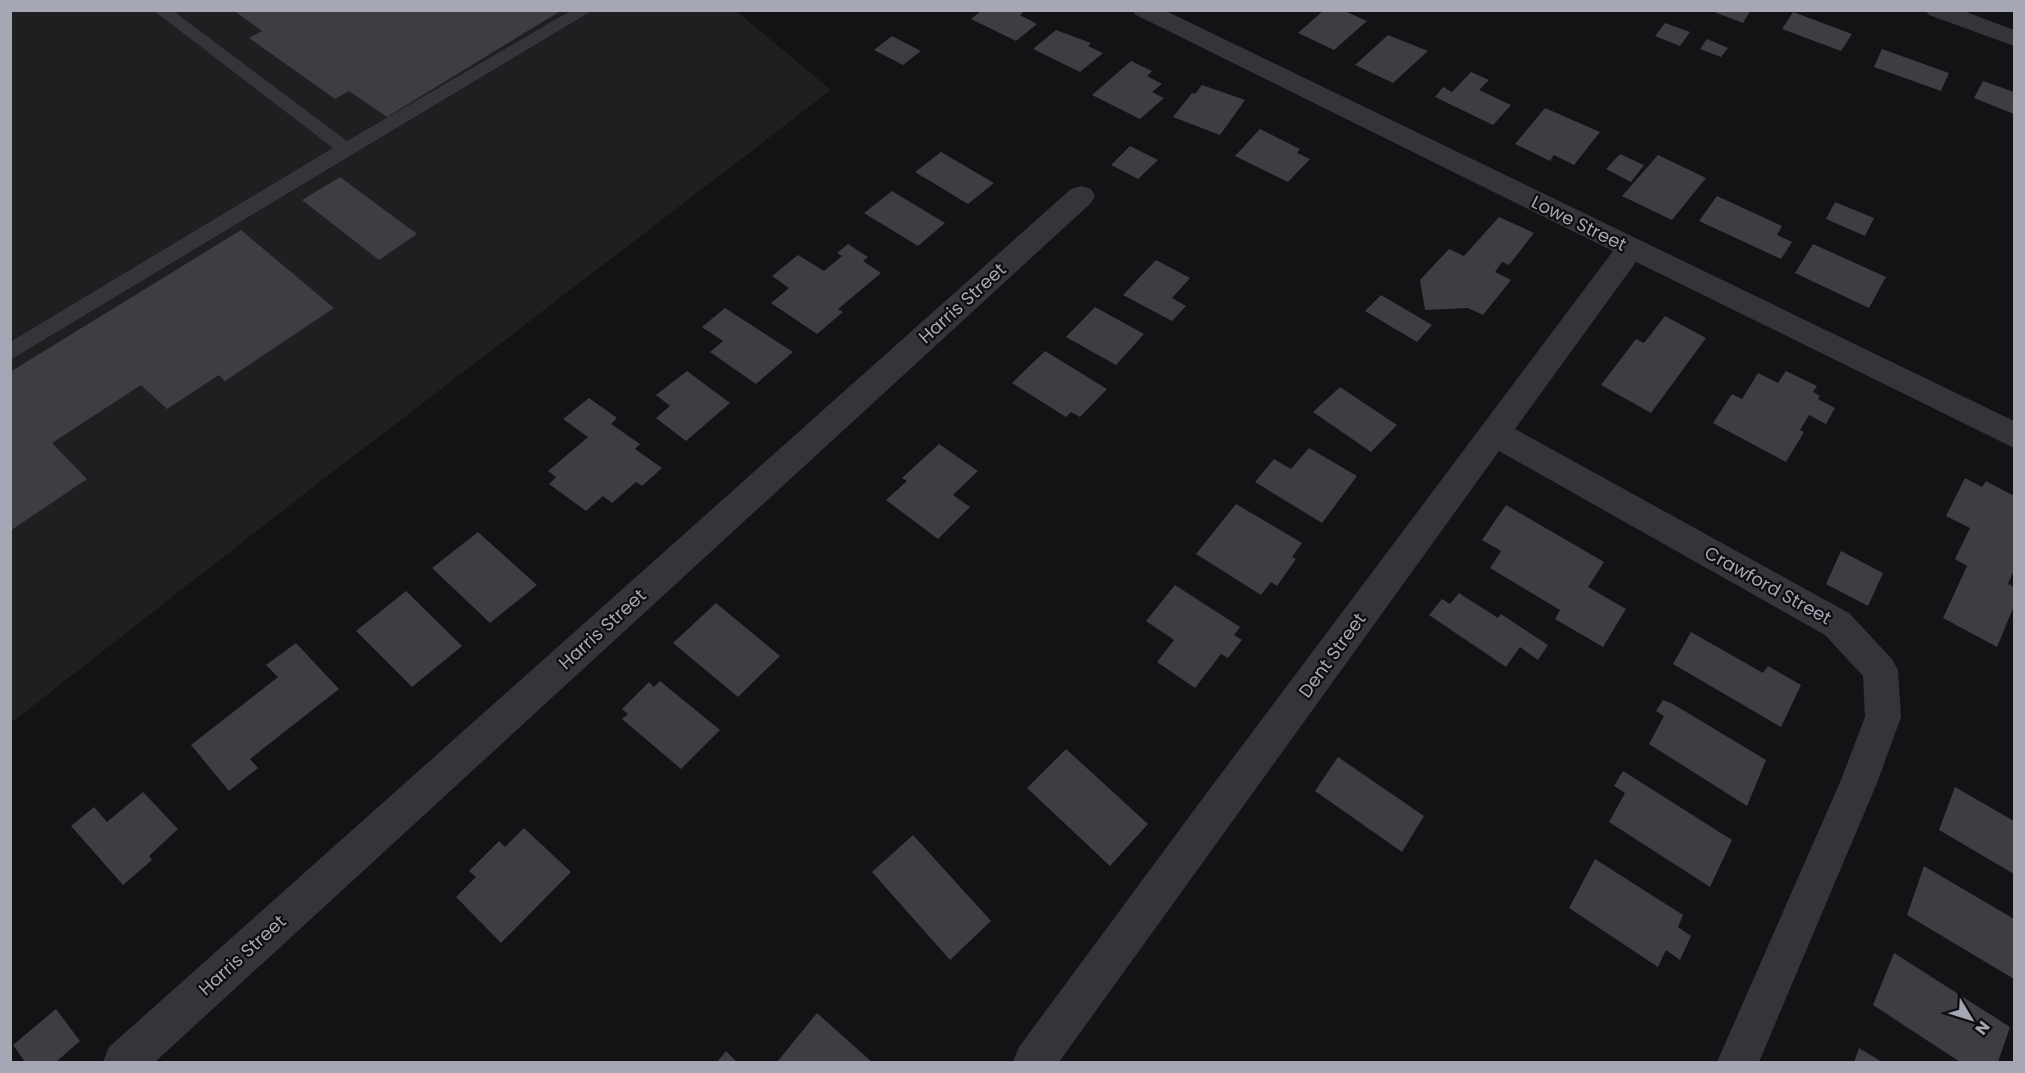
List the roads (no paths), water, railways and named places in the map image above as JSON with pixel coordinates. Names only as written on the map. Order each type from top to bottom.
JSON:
[{"type":"street","name":"Lowe Street","points":[[1143,10],[2014,435]]},
{"type":"street","points":[[1937,10],[2014,38]]},
{"type":"street","name":"Harris Street","points":[[124,1062],[1081,196]]},
{"type":"street","name":"Dent Street","points":[[1034,1062],[1631,248]]},
{"type":"street","name":"Crawford Street","points":[[1495,433],[1837,624],[1880,670],[1883,717],[1858,783],[1738,1062]]},
{"type":"lane","points":[[160,10],[346,149]]},
{"type":"lane","points":[[10,352],[346,149],[539,39],[585,10]]}]
